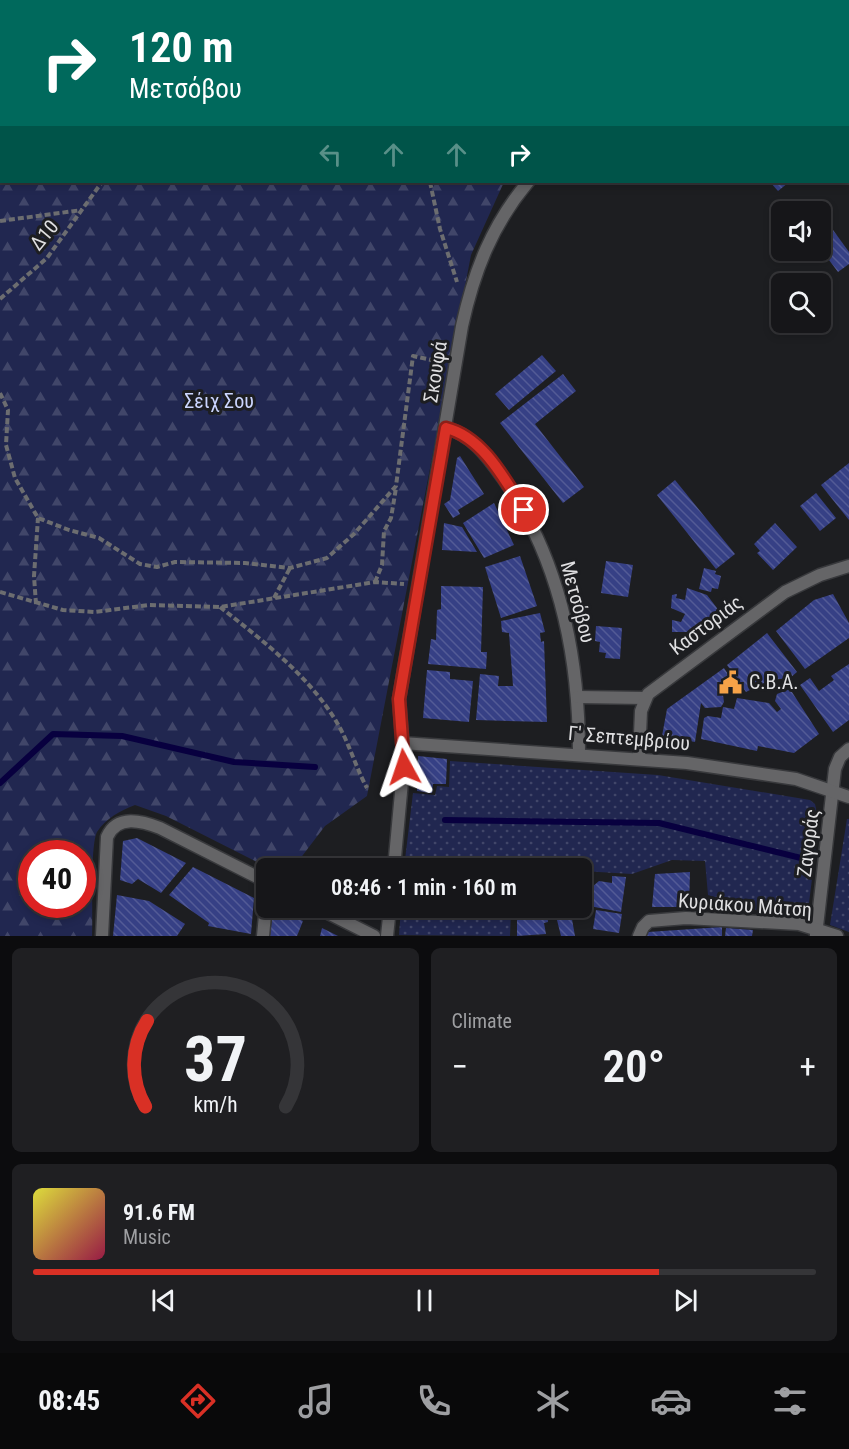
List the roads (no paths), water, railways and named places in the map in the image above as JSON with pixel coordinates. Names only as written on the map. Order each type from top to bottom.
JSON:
[{"type":"street","name":"Σκουφά","points":[[395,858],[404,760],[399,699],[466,307],[487,243],[527,183]]},
{"type":"street","name":"Μετσόβου","points":[[446,428],[464,435],[478,447],[511,489],[532,525],[557,590],[570,645],[578,697],[579,753]]},
{"type":"street","name":"Καστοριάς","points":[[645,698],[785,592],[820,574],[849,566]]},
{"type":"street","points":[[578,697],[645,698],[641,711],[639,758]]},
{"type":"street","name":"Γ' Σεπτεμβρίου","points":[[402,743],[639,758],[772,775],[834,790],[849,797]]},
{"type":"street","name":"Ζαγοράς","points":[[816,932],[838,760],[849,749]]},
{"type":"street","points":[[102,936],[107,837],[117,825],[136,821],[160,828],[256,876]]},
{"type":"street","points":[[263,936],[265,918]]},
{"type":"street","points":[[338,918],[374,936]]},
{"type":"street","points":[[387,936],[389,918]]},
{"type":"street","name":"Κυριάκου Μάτση","points":[[639,936],[649,921],[668,918],[800,924],[816,932],[837,936]]},
{"type":"waterway","points":[[0,783],[53,734],[122,736],[234,762],[315,767]]},
{"type":"waterway","points":[[445,820],[659,823],[809,860]]},
{"type":"place","name":"C.B.A.","points":[[731,682]]},
{"type":"park label","name":"Σέιχ Σου","points":[[219,401]]}]
